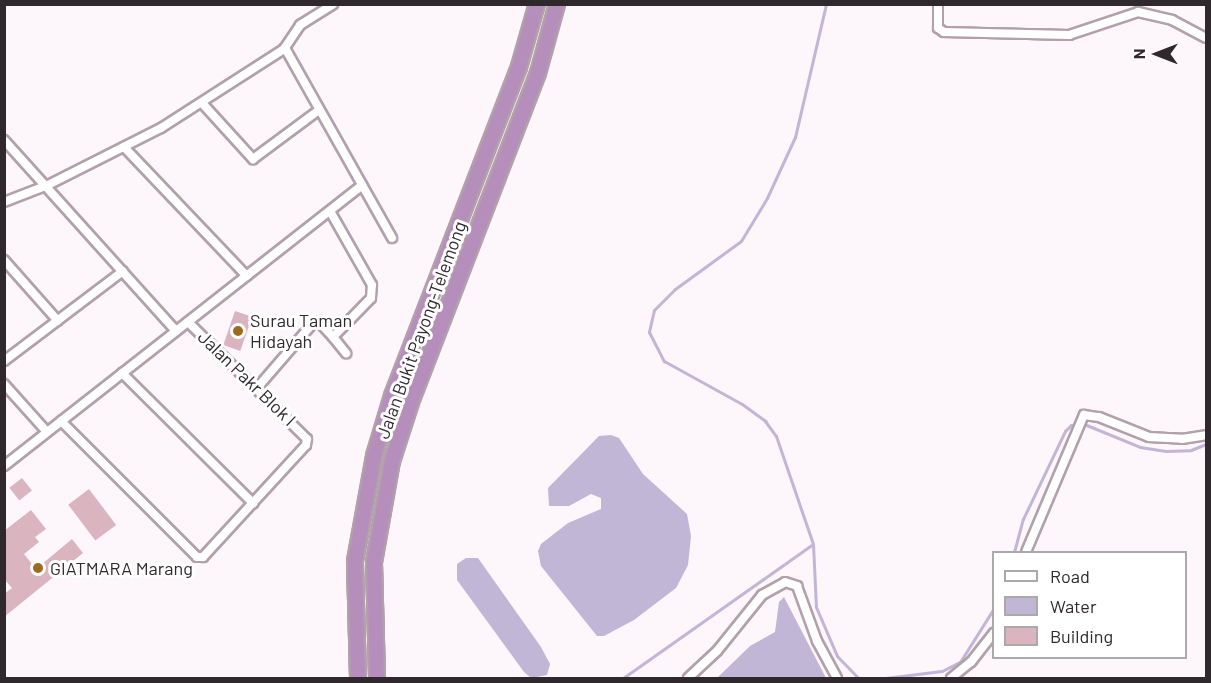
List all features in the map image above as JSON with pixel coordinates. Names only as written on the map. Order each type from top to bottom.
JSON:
[{"type":"highway","name":"Jalan Bukit Payong-Telemong","points":[[358,678],[355,561],[374,456],[392,396],[519,67],[537,4]]},
{"type":"highway","name":"Jalan Bukit Payong-Telemong","points":[[377,678],[374,562],[392,461],[411,402],[538,73],[558,4]]},
{"type":"street","points":[[4,202],[48,185],[124,147],[202,103],[285,48],[300,25],[333,4]]},
{"type":"street","points":[[938,4],[939,28],[944,32],[1069,35],[1138,12],[1172,20],[1206,38]]},
{"type":"street","points":[[285,48],[392,238]]},
{"type":"street","points":[[202,103],[253,159],[319,110]]},
{"type":"street","points":[[4,141],[48,185],[177,331]]},
{"type":"street","points":[[124,147],[247,276]]},
{"type":"street","points":[[4,466],[362,186]]},
{"type":"street","points":[[330,211],[372,291],[367,304],[333,337]]},
{"type":"street","points":[[4,260],[58,321]]},
{"type":"street","points":[[4,362],[123,271]]},
{"type":"street","name":"Jalan Pakr Blok I","points":[[188,322],[305,434],[306,445],[253,503]]},
{"type":"street","points":[[257,388],[314,322],[320,322],[346,353]]},
{"type":"street","points":[[61,421],[197,557],[203,557],[253,503],[122,373]]},
{"type":"street","points":[[4,384],[47,432]]},
{"type":"street","points":[[1026,551],[1083,416],[1099,417],[1149,437],[1182,439],[1206,435]]},
{"type":"street","points":[[688,678],[717,651],[762,595],[785,582],[797,586],[817,640],[837,678]]},
{"type":"street","points":[[951,678],[971,662],[992,634]]},
{"type":"water","points":[[611,435],[619,438],[643,474],[687,514],[691,536],[688,565],[676,588],[634,620],[604,636],[597,636],[541,566],[538,551],[541,544],[568,523],[601,509],[601,498],[591,494],[569,506],[549,506],[548,488],[599,436]]},
{"type":"water","points":[[466,558],[478,558],[541,647],[550,664],[547,675],[531,678],[524,672],[457,580],[457,564]]},
{"type":"water","points":[[784,597],[826,678],[717,678],[750,646],[775,632],[779,602]]},
{"type":"building","name":"Surau Taman Hidayah","points":[[235,311],[252,317],[240,351],[223,345]]},
{"type":"building","points":[[22,478],[32,491],[19,500],[9,488]]},
{"type":"building","points":[[89,489],[116,525],[95,541],[68,505]]},
{"type":"building","points":[[31,510],[46,529],[35,537],[39,542],[24,554],[36,569],[72,539],[83,553],[4,617],[4,594],[12,588],[4,579],[4,531]]},
{"type":"waterway","points":[[826,4],[795,137],[767,198],[741,241],[675,289],[654,310],[649,332],[664,361],[742,404],[765,421],[776,436],[813,544],[816,607],[837,656],[858,678]]},
{"type":"waterway","points":[[1014,551],[1023,519],[1065,431],[1071,425],[1084,424],[1140,447],[1166,451],[1191,450],[1206,444]]},
{"type":"waterway","points":[[623,678],[813,544]]},
{"type":"waterway","points":[[885,678],[942,671],[960,662],[992,611]]},
{"type":"place","name":"Surau Taman Hidayah","points":[[238,331]]},
{"type":"place","name":"GIATMARA Marang","points":[[38,568]]}]
